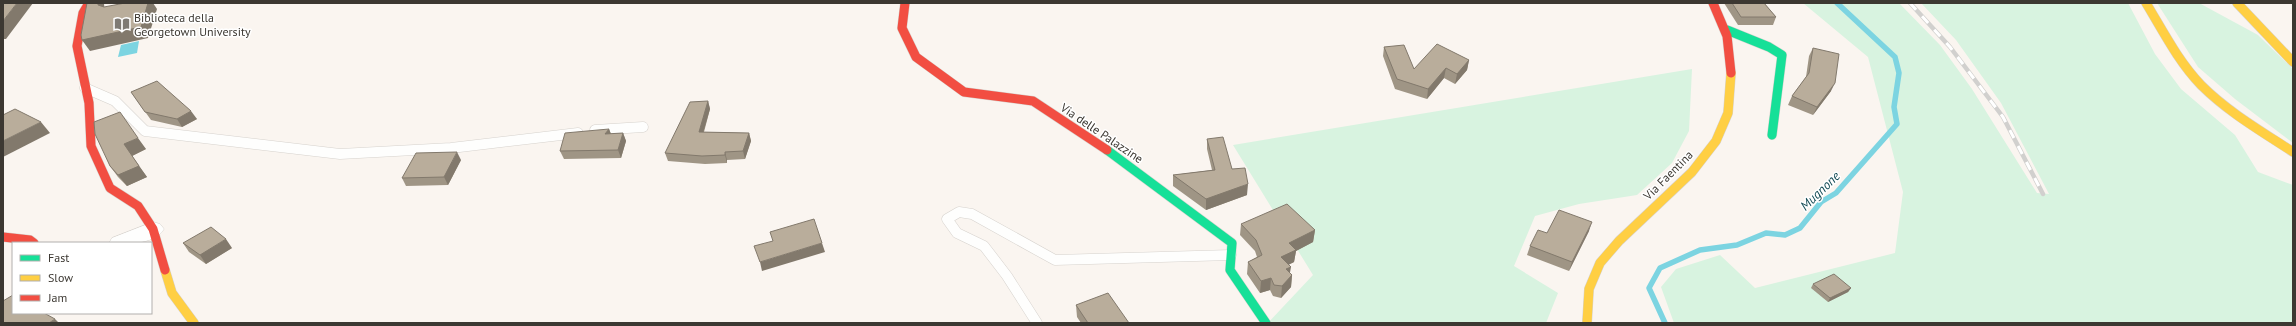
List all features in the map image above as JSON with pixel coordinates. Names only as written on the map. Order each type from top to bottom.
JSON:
[{"type":"street","points":[[89,3],[83,13],[77,46],[89,103],[92,146],[110,188],[138,206],[152,229],[172,293],[194,323]]},
{"type":"street","name":"Via delle Palazzine","points":[[905,3],[902,28],[916,57],[964,92],[1033,101],[1110,152],[1206,222],[1232,243],[1230,270],[1266,323]]},
{"type":"street","name":"Via Faentina","points":[[1587,323],[1587,300],[1592,278],[1607,253],[1690,172],[1714,146],[1724,126],[1731,102],[1732,64],[1727,30],[1721,15],[1713,3]]},
{"type":"street","points":[[2146,3],[2179,59],[2204,87],[2230,108],[2293,152]]},
{"type":"street","points":[[2237,3],[2293,62]]},
{"type":"street","points":[[1727,30],[1769,47],[1782,55],[1772,135]]},
{"type":"street","points":[[122,242],[152,229]]},
{"type":"street","points":[[3,237],[30,240],[33,242]]},
{"type":"lane","points":[[86,88],[115,101],[144,131],[340,154],[452,148],[601,130],[643,127]]},
{"type":"lane","points":[[1037,323],[1007,276],[984,246],[957,233],[947,219],[955,213],[963,211],[972,214],[1055,260],[1231,254]]},
{"type":"green space","points":[[1803,3],[1899,3],[1940,45],[1972,89],[2037,193],[2049,194],[2001,103],[1956,40],[1921,3],[2128,3],[2155,54],[2181,89],[2235,135],[2258,172],[2293,185],[2293,323],[1674,323],[1661,287],[1676,269],[1720,255],[1755,288],[1895,253],[1903,192],[1868,57]]},
{"type":"green space","points":[[2157,3],[2199,3],[2258,35],[2293,69],[2293,143],[2235,99],[2198,67]]},
{"type":"green space","points":[[1692,69],[1689,131],[1672,163],[1637,195],[1579,204],[1535,216],[1514,266],[1558,293],[1546,323],[1268,323],[1313,275],[1233,145]]},
{"type":"water","points":[[139,41],[137,53],[118,57],[121,45]]},
{"type":"building","points":[[3,3],[17,3],[3,21]]},
{"type":"building","points":[[87,3],[98,3],[98,5],[104,7],[125,3],[148,3],[141,27],[82,40],[81,35]]},
{"type":"building","points":[[1732,3],[1764,3],[1776,17],[1741,17]]},
{"type":"building","points":[[1437,44],[1469,60],[1457,74],[1446,68],[1428,89],[1397,79],[1384,47],[1404,45],[1414,69]]},
{"type":"building","points":[[1813,48],[1839,54],[1835,83],[1817,107],[1792,96],[1809,73]]},
{"type":"building","points":[[157,81],[191,111],[177,119],[145,112],[131,92]]},
{"type":"building","points":[[708,101],[699,132],[749,133],[743,151],[725,152],[725,155],[702,156],[665,153],[690,102]]},
{"type":"building","points":[[15,109],[41,122],[3,141],[3,115]]},
{"type":"building","points":[[120,112],[138,138],[124,144],[139,166],[118,175],[110,166],[95,134],[94,122]]},
{"type":"building","points":[[609,129],[605,134],[623,133],[618,150],[560,151],[565,133]]},
{"type":"building","points":[[1223,137],[1232,169],[1245,168],[1248,184],[1206,199],[1173,175],[1215,170],[1207,139]]},
{"type":"building","points":[[457,152],[444,177],[402,178],[416,153]]},
{"type":"building","points":[[1287,204],[1315,230],[1289,243],[1296,250],[1281,257],[1291,267],[1286,269],[1292,275],[1282,286],[1274,285],[1271,278],[1261,281],[1248,262],[1262,255],[1256,240],[1241,224]]},
{"type":"building","points":[[1559,210],[1592,222],[1572,262],[1530,246],[1538,230],[1547,233]]},
{"type":"building","points":[[814,219],[822,243],[760,262],[754,246],[773,241],[770,232]]},
{"type":"building","points":[[211,227],[226,239],[200,255],[183,243]]},
{"type":"building","points":[[1834,274],[1851,288],[1830,298],[1813,284]]},
{"type":"building","points":[[1108,293],[1129,323],[1088,323],[1076,305]]},
{"type":"building","points":[[12,296],[12,314],[46,314],[55,319],[49,323],[3,323],[3,301]]},
{"type":"waterway","name":"Mugnone","points":[[1665,323],[1649,288],[1660,268],[1700,250],[1737,245],[1766,233],[1785,235],[1800,228],[1821,202],[1836,193],[1897,124],[1894,107],[1899,73],[1895,57],[1837,3]]},
{"type":"railway","points":[[1910,3],[1950,47],[2003,117],[2043,194]]},
{"type":"traffic: fast","points":[[1727,30],[1769,47],[1782,55],[1772,135]]},
{"type":"traffic: fast","points":[[1107,150],[1232,243],[1230,270],[1266,323]]},
{"type":"traffic: slow","points":[[2146,3],[2178,56],[2201,84],[2238,116],[2293,152]]},
{"type":"traffic: slow","points":[[2237,3],[2293,62]]},
{"type":"traffic: slow","points":[[1587,323],[1589,289],[1600,263],[1619,241],[1692,172],[1716,141],[1728,113],[1731,73]]},
{"type":"traffic: slow","points":[[165,270],[172,293],[194,323]]},
{"type":"traffic: jam","points":[[89,3],[83,13],[77,46],[89,103],[91,146],[110,188],[138,206],[153,229],[165,270]]},
{"type":"traffic: jam","points":[[905,3],[902,28],[916,57],[964,92],[1033,101],[1107,150]]},
{"type":"traffic: jam","points":[[1713,3],[1725,28],[1729,45],[1731,73]]},
{"type":"traffic: jam","points":[[3,237],[30,240],[33,242]]},
{"type":"place","name":"Biblioteca della Georgetown University","points":[[122,24]]}]
